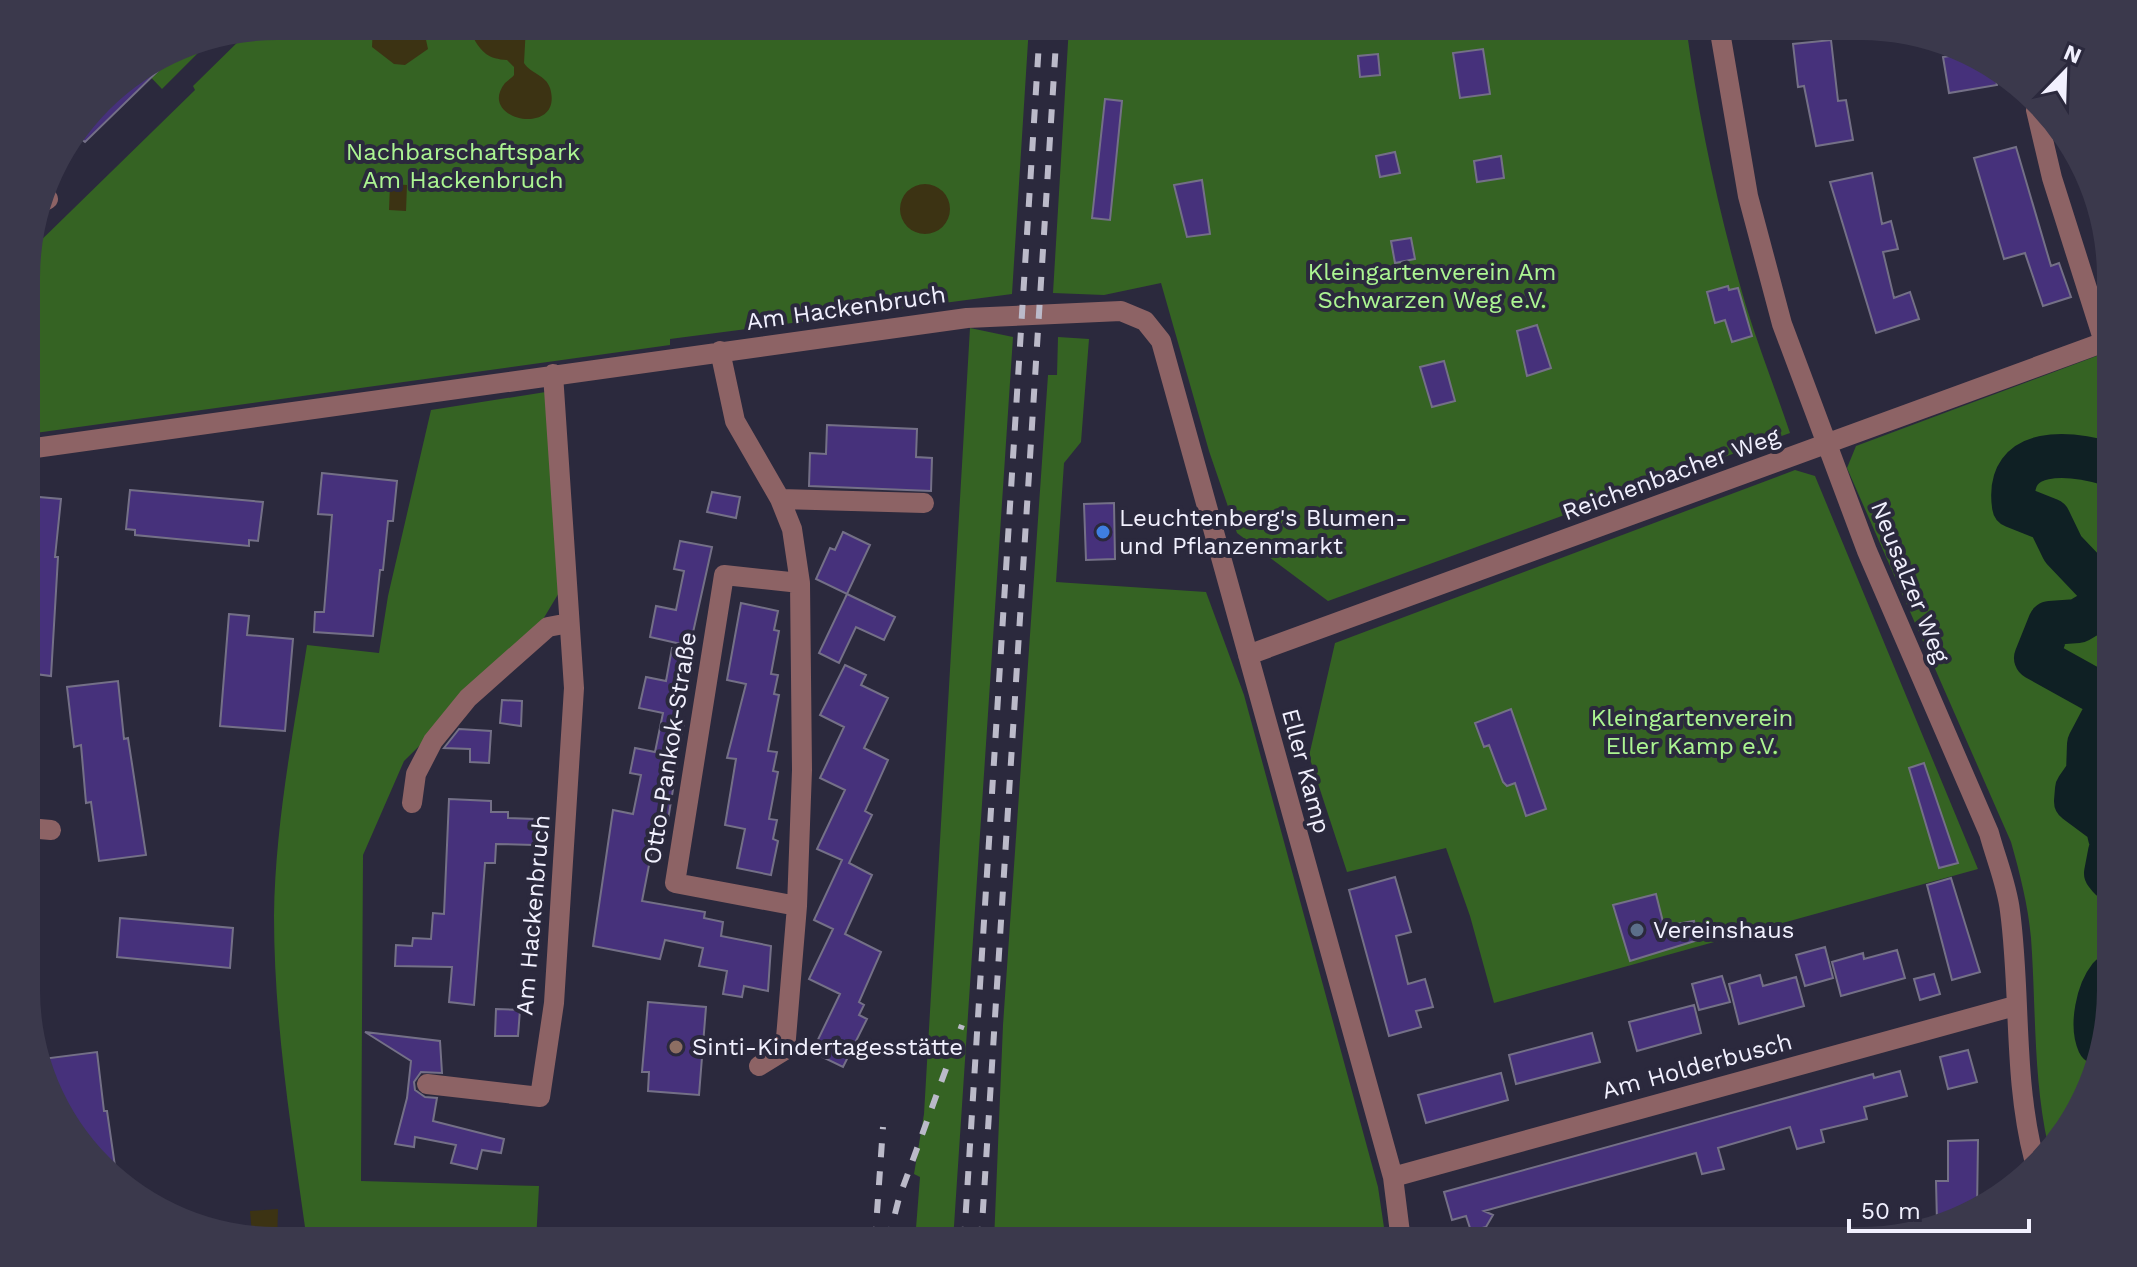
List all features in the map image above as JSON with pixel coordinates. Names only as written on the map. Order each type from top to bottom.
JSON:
[{"type":"street","name":"Neusalzer Weg","points":[[1721,40],[1748,196],[1782,324],[1919,675],[1989,833],[2010,908],[2015,1006],[2033,1151]]},
{"type":"street","points":[[2039,123],[2052,178],[2096,308]]},
{"type":"street","name":"Am Hackenbruch","points":[[40,447],[720,351],[1006,315],[1121,311],[1145,321]]},
{"type":"street","name":"Eller Kamp","points":[[1145,321],[1161,341],[1393,1177],[1399,1226]]},
{"type":"street","name":"Reichenbacher Weg","points":[[1248,655],[2096,345]]},
{"type":"street","points":[[720,351],[735,421],[780,499],[792,529],[800,583],[802,770],[797,906],[785,1050],[759,1066]]},
{"type":"street","name":"Am Hackenbruch","points":[[427,1084],[540,1097],[554,1003],[574,688],[553,374]]},
{"type":"street","points":[[780,499],[924,503]]},
{"type":"street","name":"Otto-Pankok-Straße","points":[[797,906],[675,883],[724,575],[800,583]]},
{"type":"street","points":[[412,803],[416,774],[433,741],[468,698],[548,627],[569,623]]},
{"type":"street","points":[[40,829],[51,830]]},
{"type":"street","name":"Am Holderbusch","points":[[1393,1177],[2015,1006]]},
{"type":"green space","name":"Kleingartenverein Am Schwarzen Weg e.V.","points":[[1068,40],[1688,40],[1704,132],[1736,272],[1790,433],[1328,601],[1237,533],[1209,451],[1161,283],[1104,295],[1053,293]]},
{"type":"green space","name":"Nachbarschaftspark Am Hackenbruch","points":[[262,41],[1028,41],[1012,294],[670,339],[670,345],[40,432],[40,277],[44,238],[195,90],[193,86],[235,44]]},
{"type":"green space","points":[[196,55],[162,89],[151,77],[172,64]]},
{"type":"green space","points":[[970,328],[1013,337],[954,1227],[916,1227],[920,1177],[914,1174],[924,1114]]},
{"type":"green space","points":[[1058,337],[1089,339],[1081,442],[1064,463],[1056,582],[1206,592],[1244,695],[1378,1187],[1384,1226],[995,1227],[1003,1025],[1048,375],[1057,375]]},
{"type":"green space","points":[[2096,356],[2095,1021],[2079,1080],[2046,1136],[2037,1068],[2030,926],[2011,842],[1847,468],[1856,446]]},
{"type":"green space","points":[[552,391],[563,586],[536,631],[404,761],[363,855],[361,1181],[539,1186],[537,1227],[305,1227],[280,1038],[275,957],[275,882],[291,746],[307,645],[379,653],[388,596],[431,410]]},
{"type":"green space","name":"Kleingartenverein Eller Kamp e.V.","points":[[1795,470],[1815,476],[1978,869],[1494,1003],[1470,916],[1446,848],[1347,872],[1309,756],[1335,643]]},
{"type":"sand","points":[[372,41],[426,41],[428,49],[405,65],[394,64],[372,47]]},
{"type":"sand","points":[[476,41],[525,41],[524,63],[550,88],[551,104],[545,114],[522,118],[501,107],[499,96],[505,83],[514,75],[514,67],[507,60],[490,56]]},
{"type":"sand","points":[[390,184],[407,185],[406,211],[389,210]]},
{"type":"sand","points":[[915,185],[935,185],[949,199],[949,219],[935,233],[915,233],[901,219],[901,199]]},
{"type":"sand","points":[[278,1209],[277,1227],[251,1225],[250,1211]]},
{"type":"building","points":[[1831,40],[1838,101],[1846,100],[1853,140],[1816,146],[1804,86],[1798,87],[1793,44]]},
{"type":"building","points":[[1483,49],[1490,94],[1460,98],[1453,53]]},
{"type":"building","points":[[1378,54],[1380,75],[1360,77],[1358,56]]},
{"type":"building","points":[[1943,57],[1978,72],[1997,85],[1949,93]]},
{"type":"building","points":[[153,76],[85,142],[99,121],[121,99]]},
{"type":"building","points":[[1105,99],[1122,101],[1110,220],[1092,218]]},
{"type":"building","points":[[2016,147],[2051,266],[2059,263],[2071,297],[2043,306],[2025,253],[2004,259],[1974,158]]},
{"type":"building","points":[[1395,152],[1400,173],[1380,177],[1376,156]]},
{"type":"building","points":[[1501,156],[1504,178],[1477,182],[1474,161]]},
{"type":"building","points":[[1872,173],[1882,224],[1891,221],[1898,249],[1883,252],[1894,298],[1910,292],[1919,319],[1876,333],[1830,182]]},
{"type":"building","points":[[1202,180],[1210,234],[1187,237],[1174,185]]},
{"type":"building","points":[[1411,238],[1415,259],[1395,263],[1391,241]]},
{"type":"building","points":[[1728,286],[1729,290],[1738,288],[1752,336],[1732,342],[1725,320],[1715,323],[1707,292]]},
{"type":"building","points":[[1537,325],[1551,368],[1527,376],[1517,331]]},
{"type":"building","points":[[1444,361],[1455,401],[1432,407],[1420,367]]},
{"type":"building","points":[[827,425],[917,429],[916,457],[932,458],[931,491],[809,486],[810,453],[826,454]]},
{"type":"building","points":[[322,473],[397,481],[393,521],[388,521],[383,570],[380,570],[373,636],[314,632],[315,612],[324,612],[332,515],[318,514]]},
{"type":"building","points":[[130,490],[263,502],[258,541],[249,540],[249,546],[135,535],[135,530],[126,529]]},
{"type":"building","points":[[712,492],[740,497],[736,518],[707,512]]},
{"type":"building","points":[[40,497],[61,499],[55,557],[58,557],[51,676],[40,675]]},
{"type":"building","points":[[1114,503],[1115,559],[1086,560],[1084,504]]},
{"type":"building","points":[[843,532],[870,545],[847,594],[816,579],[830,548],[835,550]]},
{"type":"building","points":[[680,541],[712,547],[690,646],[650,637],[656,606],[676,610],[684,571],[674,569]]},
{"type":"building","points":[[847,594],[895,617],[884,640],[856,627],[839,663],[819,653]]},
{"type":"building","points":[[741,603],[778,611],[774,630],[779,631],[771,674],[778,675],[774,694],[779,695],[768,751],[777,752],[773,771],[778,772],[769,819],[777,820],[773,839],[778,841],[771,875],[737,868],[745,829],[725,825],[736,759],[727,758],[746,684],[727,680]]},
{"type":"building","points":[[229,614],[249,616],[247,635],[293,639],[285,731],[220,726]]},
{"type":"building","points":[[672,648],[695,651],[679,721],[684,722],[668,820],[658,819],[642,901],[705,912],[704,918],[723,922],[721,936],[771,946],[768,991],[744,986],[742,997],[723,994],[727,971],[699,966],[703,948],[665,940],[660,959],[593,946],[613,810],[633,814],[641,775],[630,773],[635,748],[655,752],[663,713],[639,708],[646,677],[666,681]]},
{"type":"building","points":[[845,665],[866,675],[861,685],[888,698],[864,748],[888,760],[865,811],[872,815],[849,863],[872,875],[845,934],[881,952],[859,1002],[864,1005],[859,1015],[867,1019],[843,1067],[812,1052],[840,994],[809,979],[833,929],[814,920],[842,860],[817,849],[845,790],[820,778],[844,727],[820,715]]},
{"type":"building","points":[[118,681],[124,739],[128,738],[146,855],[99,861],[91,802],[86,803],[81,745],[74,747],[67,687]]},
{"type":"building","points":[[502,700],[522,701],[521,726],[500,723]]},
{"type":"building","points":[[1511,709],[1546,809],[1526,816],[1515,783],[1507,786],[1503,782],[1489,745],[1484,747],[1475,723]]},
{"type":"building","points":[[459,729],[491,731],[489,763],[470,762],[470,749],[444,748]]},
{"type":"building","points":[[1924,763],[1958,863],[1939,868],[1909,768]]},
{"type":"building","points":[[449,799],[491,801],[491,812],[508,812],[508,818],[535,819],[534,845],[496,844],[495,863],[485,863],[474,1005],[449,1002],[452,967],[395,966],[396,945],[412,946],[413,938],[431,939],[433,913],[444,914]]},
{"type":"building","points":[[1395,877],[1411,932],[1396,936],[1408,984],[1425,979],[1433,1007],[1416,1011],[1421,1027],[1389,1036],[1349,890]]},
{"type":"building","points":[[1951,878],[1980,972],[1952,980],[1927,885]]},
{"type":"building","points":[[1656,894],[1663,922],[1670,920],[1671,925],[1694,921],[1698,940],[1630,961],[1613,905]]},
{"type":"building","points":[[120,918],[233,928],[230,968],[117,957]]},
{"type":"building","points":[[1825,947],[1833,978],[1805,986],[1796,955]]},
{"type":"building","points":[[1897,950],[1905,978],[1841,996],[1832,962],[1863,953],[1864,959]]},
{"type":"building","points":[[1934,974],[1940,994],[1920,1000],[1914,979]]},
{"type":"building","points":[[1760,975],[1763,986],[1796,977],[1804,1006],[1739,1024],[1729,984]]},
{"type":"building","points":[[1722,976],[1730,1002],[1699,1010],[1692,984]]},
{"type":"building","points":[[648,1002],[706,1007],[699,1095],[648,1091],[649,1072],[642,1072]]},
{"type":"building","points":[[1694,1005],[1701,1033],[1637,1051],[1629,1022]]},
{"type":"building","points":[[496,1009],[520,1010],[518,1036],[495,1036]]},
{"type":"building","points":[[365,1032],[440,1041],[442,1073],[421,1072],[414,1082],[415,1090],[425,1097],[437,1098],[433,1121],[504,1139],[501,1153],[482,1150],[477,1169],[451,1163],[456,1145],[415,1137],[414,1147],[395,1144],[407,1098],[411,1061]]},
{"type":"building","points":[[1592,1033],[1600,1062],[1516,1084],[1509,1055]]},
{"type":"building","points":[[1968,1050],[1977,1082],[1948,1089],[1940,1057]]},
{"type":"building","points":[[97,1052],[114,1161],[80,1121],[64,1095],[51,1058]]},
{"type":"building","points":[[1900,1071],[1907,1096],[1864,1107],[1867,1119],[1821,1130],[1824,1142],[1797,1149],[1790,1127],[1718,1148],[1724,1169],[1702,1174],[1696,1153],[1484,1211],[1493,1215],[1486,1226],[1469,1226],[1466,1216],[1452,1220],[1444,1192],[1873,1074],[1874,1078]]},
{"type":"building","points":[[1501,1073],[1508,1100],[1426,1123],[1418,1095]]},
{"type":"building","points":[[1978,1140],[1977,1195],[1937,1214],[1936,1181],[1948,1181],[1948,1141]]},
{"type":"waterway","points":[[2096,460],[2061,456],[2044,458],[2030,463],[2020,472],[2014,486],[2014,506],[2049,520],[2063,549],[2096,584]]},
{"type":"waterway","points":[[2096,610],[2078,621],[2050,623],[2036,658],[2096,691]]},
{"type":"waterway","points":[[2096,731],[2089,744],[2088,773],[2077,789],[2076,801],[2096,816]]},
{"type":"railway","points":[[965,1227],[1039,41]]},
{"type":"railway","points":[[982,1227],[1056,41]]},
{"type":"railway","points":[[892,1227],[899,1198],[962,1025]]},
{"type":"railway","points":[[876,1227],[883,1127]]},
{"type":"place","name":"Leuchtenberg's Blumen- und Pflanzenmarkt","points":[[1103,532]]},
{"type":"place","name":"Vereinshaus","points":[[1637,930]]},
{"type":"place","name":"Sinti-Kindertagesstätte","points":[[676,1047]]}]
